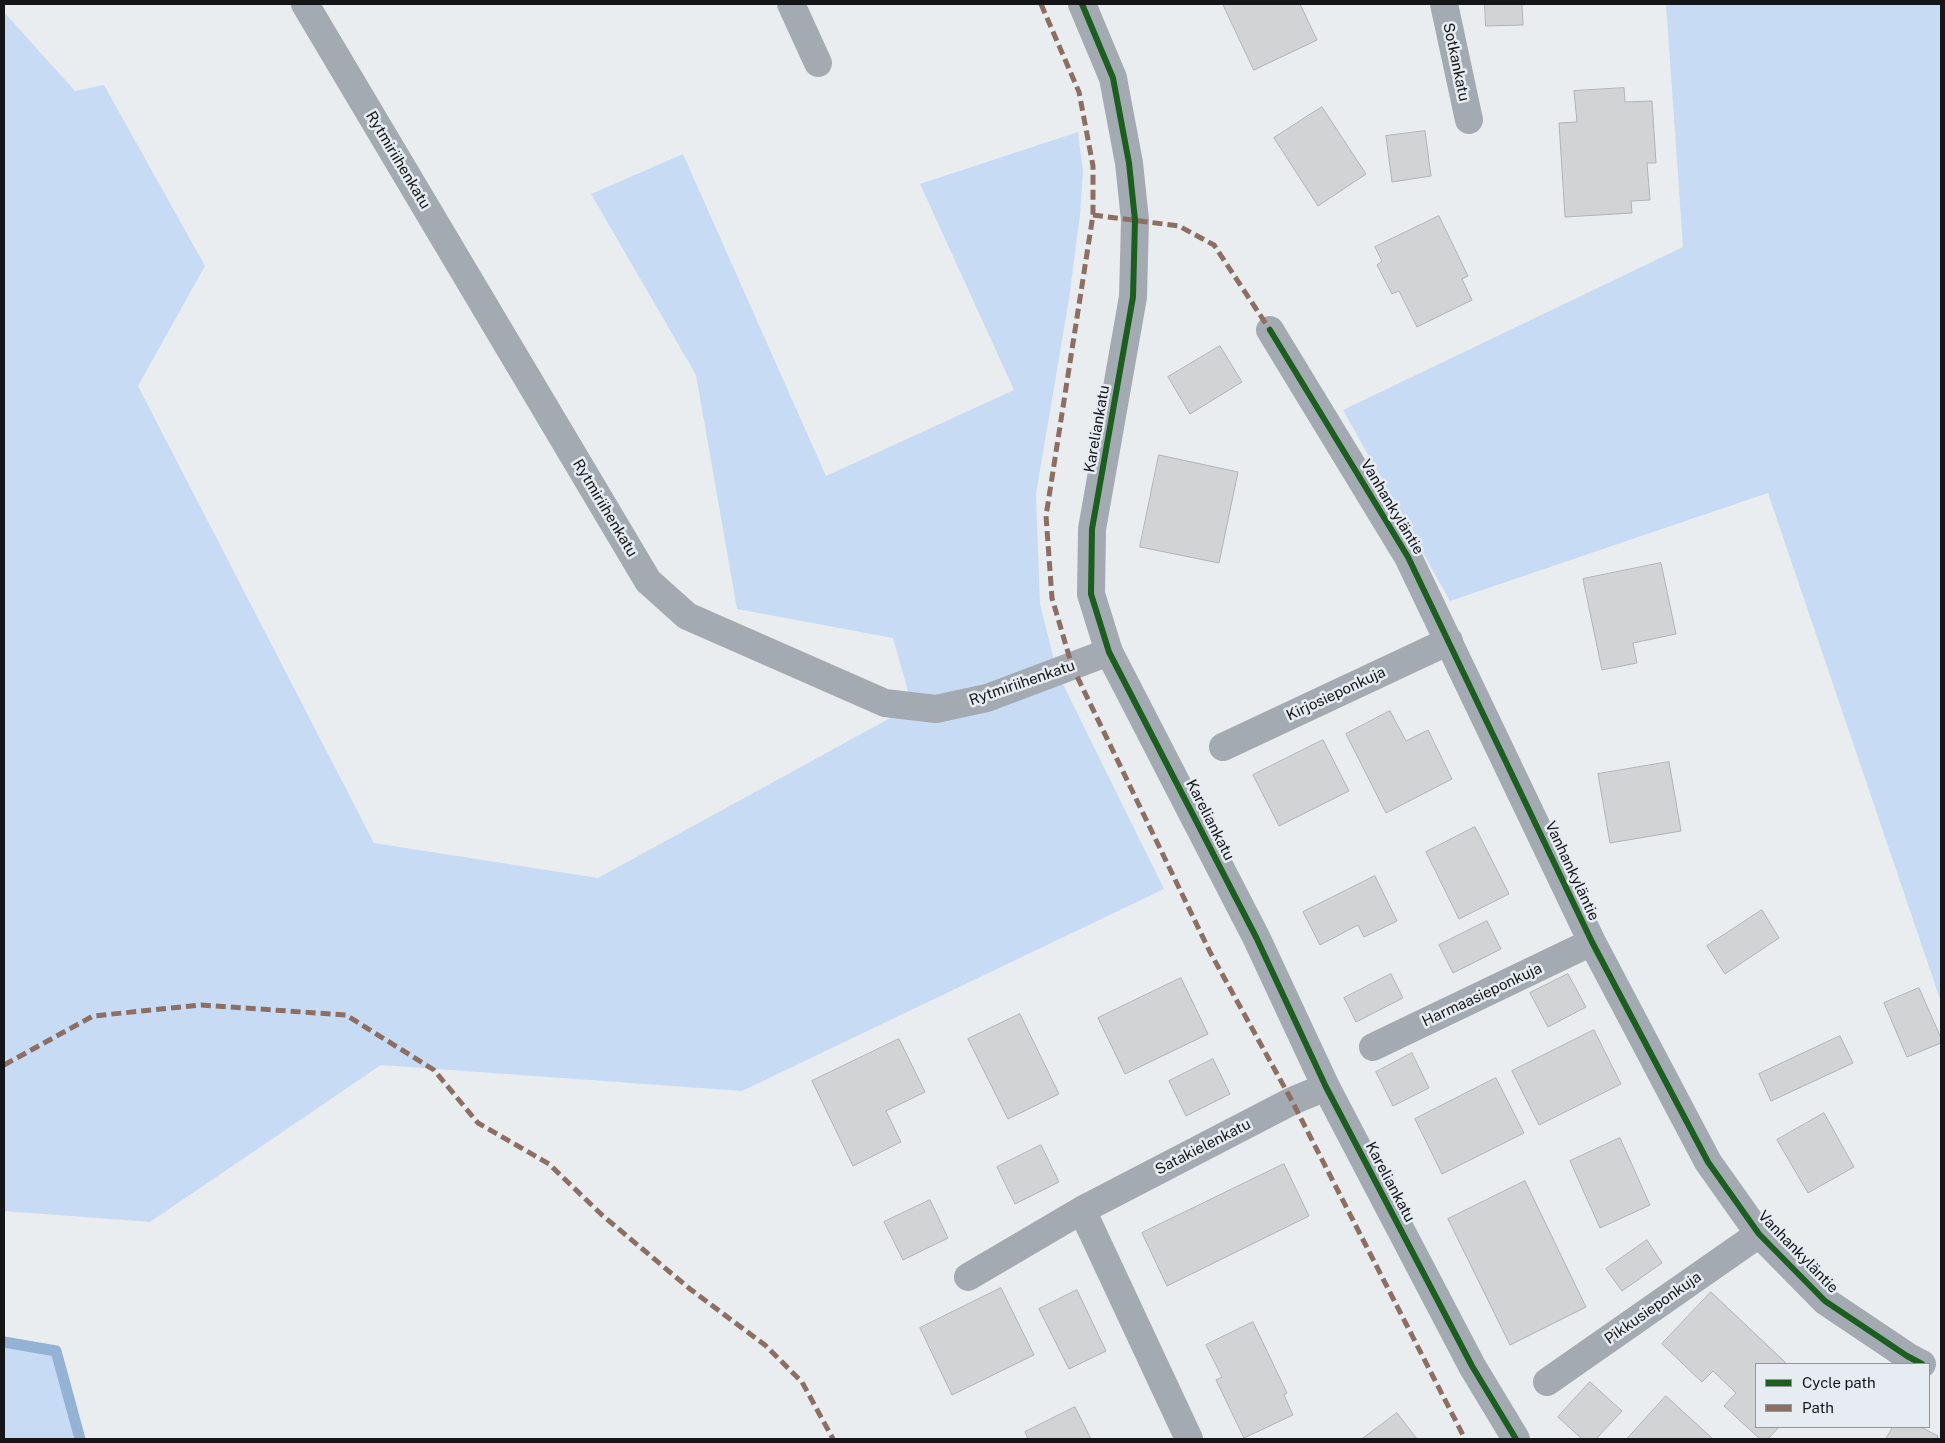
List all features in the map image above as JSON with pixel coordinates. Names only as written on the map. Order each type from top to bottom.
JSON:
[{"type":"street","name":"Rytmiriihenkatu","points":[[305,4],[648,581],[687,616],[885,704],[936,709],[987,698],[1109,652]]},
{"type":"street","points":[[791,4],[818,63]]},
{"type":"street","name":"Kareliankatu","points":[[1082,4],[1113,78],[1129,163],[1135,220],[1134,297],[1092,529],[1091,594],[1109,652],[1256,937],[1326,1087],[1472,1366],[1516,1439]]},
{"type":"street","name":"Sotkankatu","points":[[1444,4],[1469,120]]},
{"type":"street","name":"Vanhankyläntie","points":[[1270,330],[1408,556],[1592,942],[1708,1162],[1759,1234],[1825,1300],[1920,1363]]},
{"type":"street","name":"Kirjosieponkuja","points":[[1223,747],[1449,641]]},
{"type":"street","name":"Harmaasieponkuja","points":[[1373,1047],[1592,942]]},
{"type":"street","name":"Satakielenkatu","points":[[968,1277],[1082,1210],[1292,1101],[1326,1087]]},
{"type":"street","points":[[1082,1210],[1189,1439]]},
{"type":"street","name":"Pikkusieponkuja","points":[[1548,1382],[1759,1234]]},
{"type":"shaded area","points":[[1666,4],[1941,4],[1941,1002],[1768,493],[1450,601],[1343,410],[1683,247]]},
{"type":"shaded area","points":[[4,12],[75,91],[104,85],[205,266],[138,386],[374,843],[598,878],[912,706],[893,638],[737,609],[696,375],[591,194],[683,154],[826,476],[1014,390],[920,184],[1078,132],[1083,171],[1080,215],[1069,299],[1036,494],[1040,604],[1057,672],[1164,889],[742,1091],[381,1065],[150,1222],[4,1211]]},
{"type":"shaded area","points":[[4,1342],[56,1351],[80,1439],[4,1439]]},
{"type":"building","points":[[1223,4],[1300,4],[1317,40],[1254,70]]},
{"type":"building","points":[[1485,4],[1522,4],[1523,25],[1486,26]]},
{"type":"building","points":[[1624,88],[1625,102],[1652,101],[1656,163],[1647,163],[1650,200],[1631,201],[1632,213],[1565,217],[1559,123],[1577,122],[1574,91]]},
{"type":"building","points":[[1322,107],[1366,174],[1318,206],[1274,138]]},
{"type":"building","points":[[1425,131],[1431,176],[1392,182],[1386,136]]},
{"type":"building","points":[[1439,216],[1468,276],[1462,279],[1472,300],[1417,327],[1399,291],[1392,294],[1377,265],[1382,261],[1375,247]]},
{"type":"building","points":[[1220,346],[1242,382],[1190,414],[1168,377]]},
{"type":"building","points":[[1159,455],[1238,472],[1219,563],[1140,547]]},
{"type":"building","points":[[1661,563],[1676,634],[1633,643],[1637,663],[1602,670],[1583,579]]},
{"type":"building","points":[[1390,711],[1406,741],[1428,730],[1452,779],[1386,813],[1346,734]]},
{"type":"building","points":[[1323,740],[1349,791],[1279,826],[1253,775]]},
{"type":"building","points":[[1669,762],[1681,831],[1610,843],[1598,774]]},
{"type":"building","points":[[1475,827],[1509,894],[1459,919],[1426,852]]},
{"type":"building","points":[[1375,876],[1397,921],[1364,937],[1358,925],[1320,945],[1303,912]]},
{"type":"building","points":[[1762,910],[1779,938],[1725,974],[1707,946]]},
{"type":"building","points":[[1487,921],[1501,949],[1453,973],[1439,945]]},
{"type":"building","points":[[1391,974],[1403,998],[1356,1022],[1344,998]]},
{"type":"building","points":[[1568,974],[1586,1007],[1548,1027],[1530,993]]},
{"type":"building","points":[[1181,978],[1208,1034],[1125,1074],[1098,1018]]},
{"type":"building","points":[[1919,988],[1941,1038],[1941,1043],[1907,1057],[1884,1003]]},
{"type":"building","points":[[1020,1014],[1059,1094],[1008,1119],[968,1039]]},
{"type":"building","points":[[1594,1030],[1621,1084],[1539,1125],[1512,1071]]},
{"type":"building","points":[[1840,1036],[1853,1063],[1771,1101],[1759,1074]]},
{"type":"building","points":[[899,1039],[925,1092],[886,1111],[901,1142],[853,1166],[812,1081]]},
{"type":"building","points":[[1412,1053],[1429,1088],[1393,1106],[1376,1072]]},
{"type":"building","points":[[1213,1059],[1230,1094],[1186,1116],[1169,1081]]},
{"type":"building","points":[[1496,1078],[1524,1133],[1442,1174],[1415,1119]]},
{"type":"building","points":[[1824,1113],[1854,1167],[1808,1193],[1777,1140]]},
{"type":"building","points":[[1620,1138],[1650,1205],[1600,1228],[1570,1161]]},
{"type":"building","points":[[1041,1145],[1059,1182],[1015,1204],[997,1167]]},
{"type":"building","points":[[1284,1164],[1309,1216],[1167,1286],[1142,1233]]},
{"type":"building","points":[[1525,1181],[1586,1307],[1510,1345],[1448,1219]]},
{"type":"building","points":[[930,1200],[948,1238],[903,1260],[884,1222]]},
{"type":"building","points":[[1647,1240],[1662,1263],[1622,1291],[1606,1269]]},
{"type":"building","points":[[1001,1288],[1034,1355],[952,1395],[920,1328]]},
{"type":"building","points":[[1077,1290],[1106,1351],[1069,1369],[1039,1309]]},
{"type":"building","points":[[1711,1292],[1786,1363],[1755,1363],[1755,1428],[1778,1428],[1768,1439],[1760,1439],[1724,1406],[1736,1393],[1713,1371],[1702,1382],[1662,1344]]},
{"type":"building","points":[[1253,1322],[1287,1393],[1284,1395],[1293,1415],[1244,1438],[1216,1380],[1222,1377],[1206,1345]]},
{"type":"building","points":[[1590,1382],[1622,1411],[1596,1439],[1582,1439],[1558,1417]]},
{"type":"building","points":[[1666,1396],[1713,1439],[1627,1439]]},
{"type":"building","points":[[1075,1407],[1091,1439],[1028,1439],[1025,1432]]},
{"type":"building","points":[[1397,1413],[1417,1439],[1362,1439]]},
{"type":"building","points":[[1892,1428],[1923,1428],[1938,1436],[1937,1439],[1886,1439]]},
{"type":"waterway","points":[[4,1342],[56,1351],[80,1439]]},
{"type":"marked path","points":[[1041,4],[1079,92],[1093,166],[1093,215],[1046,516],[1052,598],[1072,666],[1210,952],[1292,1101],[1465,1439]]},
{"type":"marked path","points":[[1093,215],[1179,226],[1214,245],[1270,330]]},
{"type":"marked path","points":[[4,1065],[93,1016],[201,1005],[346,1015],[434,1070],[478,1123],[549,1164],[602,1215],[690,1289],[765,1345],[802,1382],[833,1439]]},
{"type":"cycle path","points":[[1082,4],[1113,78],[1129,163],[1135,220],[1133,297],[1092,529],[1091,594],[1109,652],[1256,937],[1326,1087],[1472,1366],[1516,1439]]},
{"type":"cycle path","points":[[1270,330],[1408,557],[1592,942],[1708,1162],[1759,1234],[1825,1301],[1920,1363]]}]
